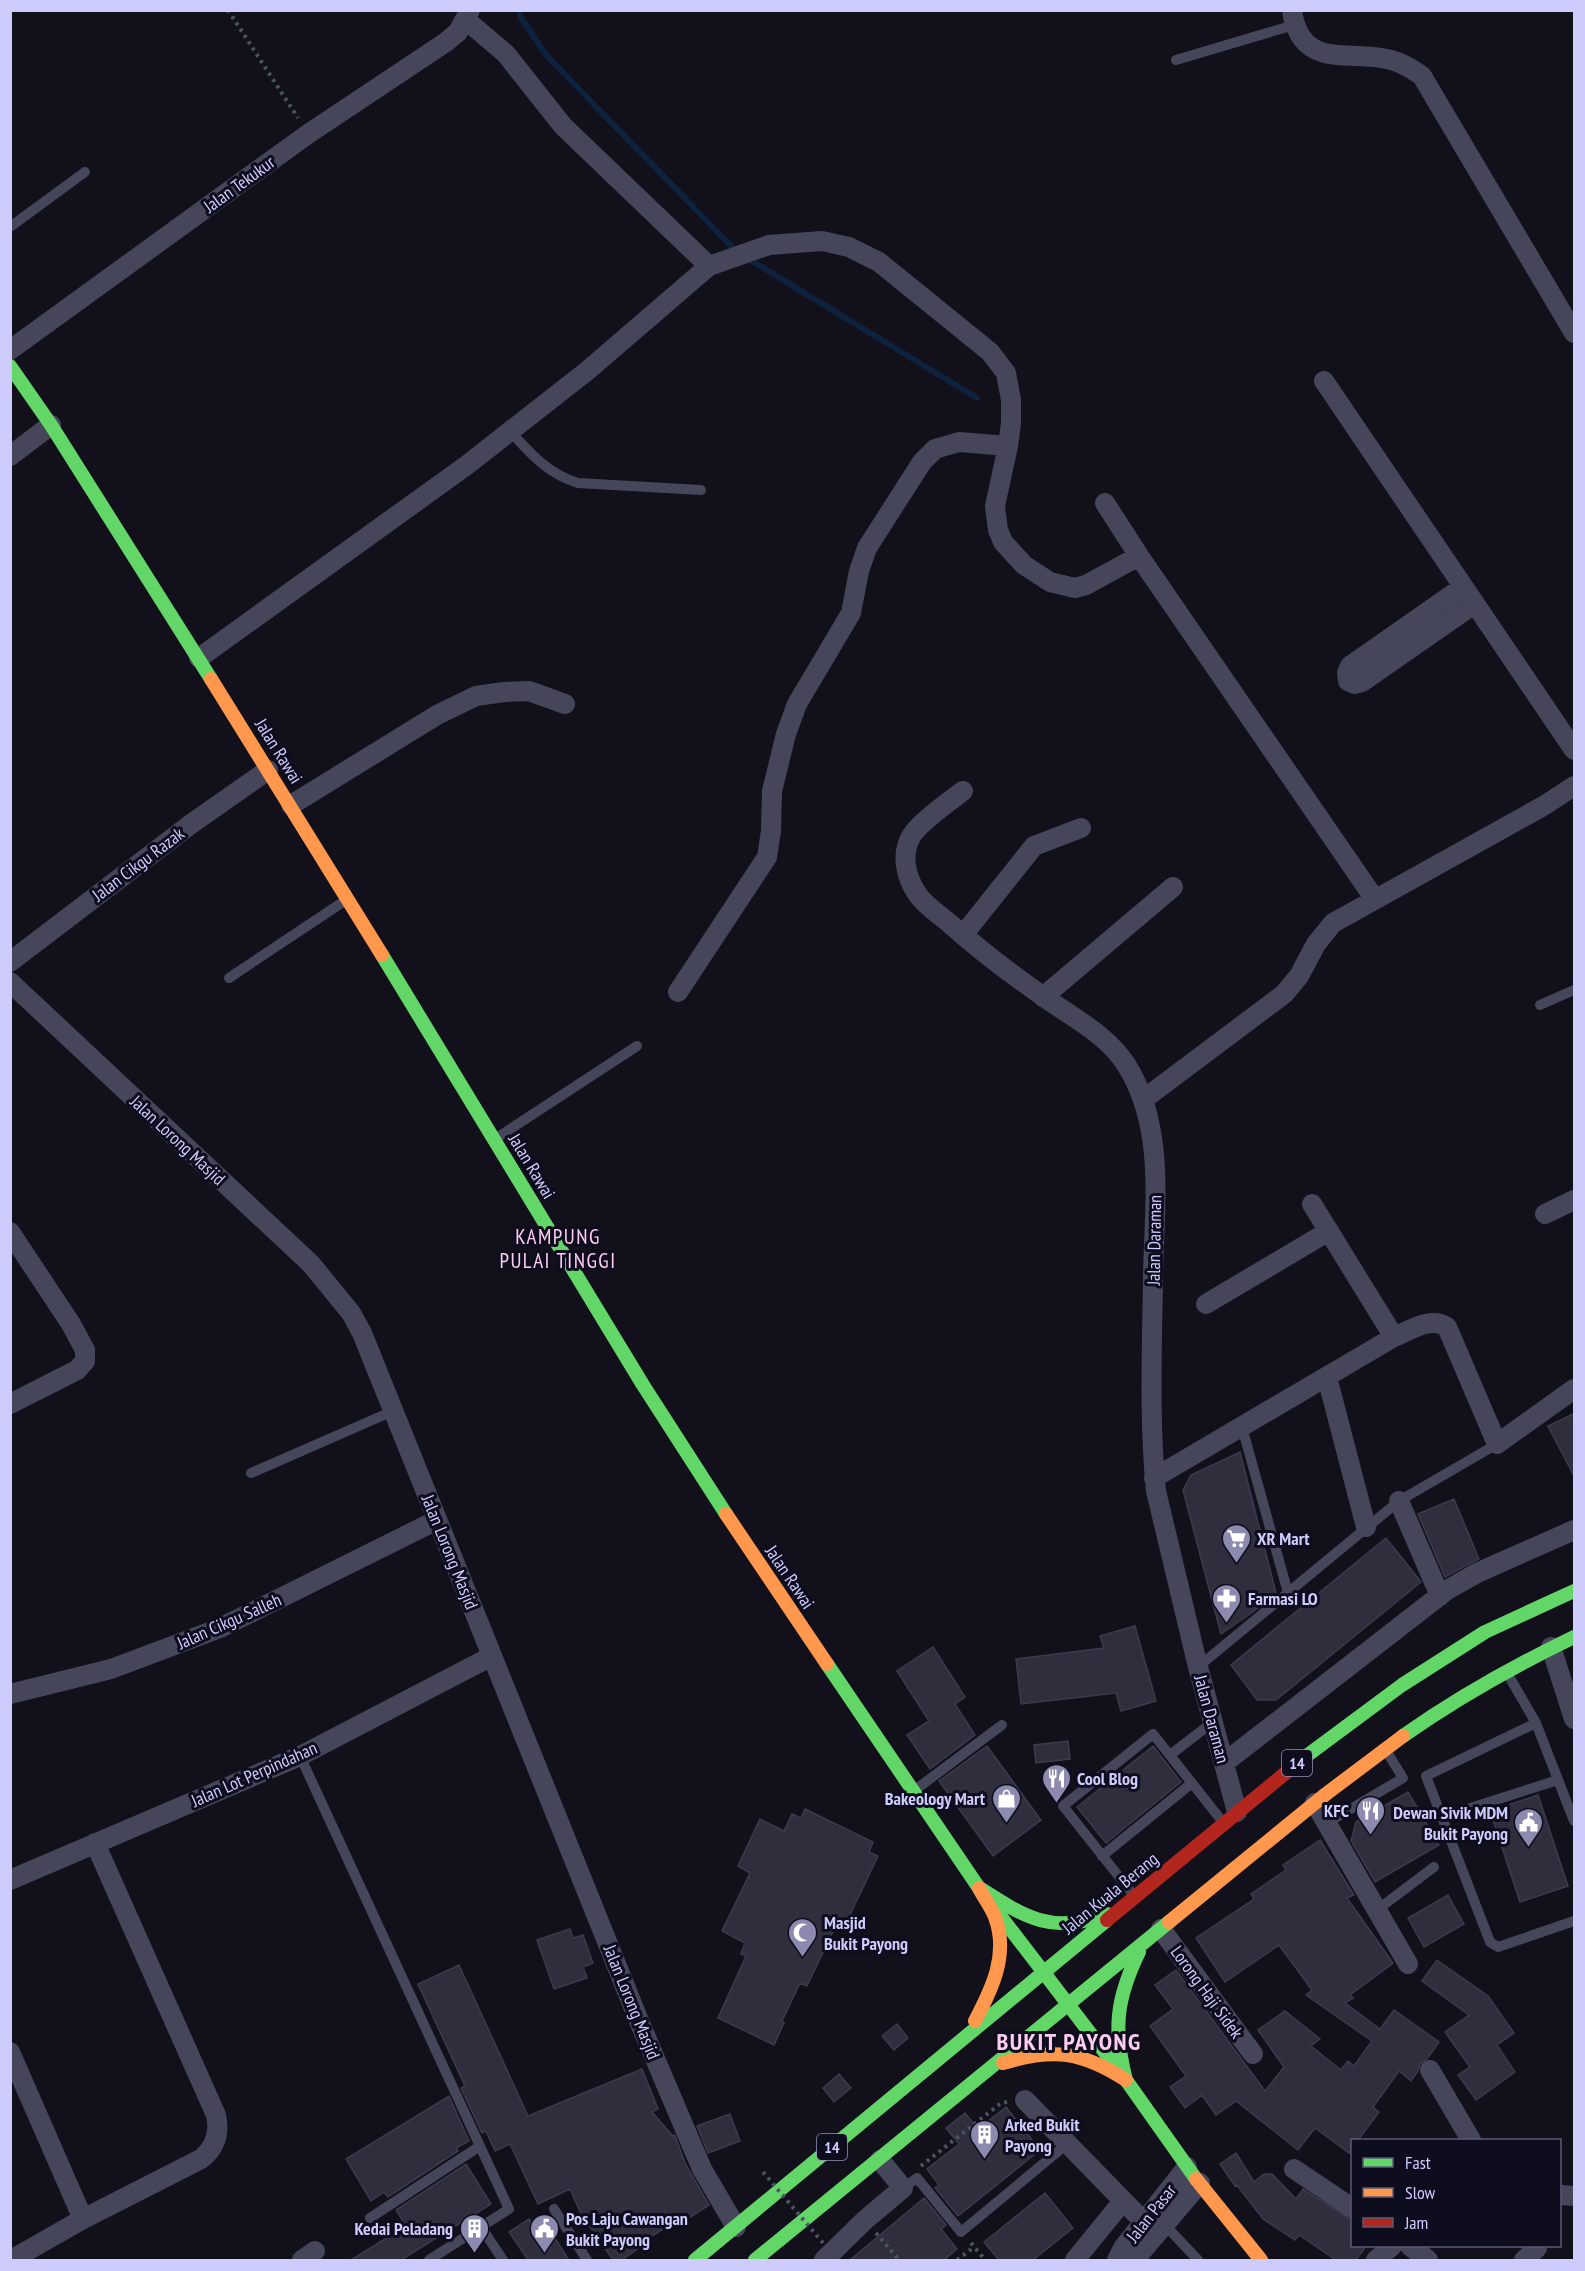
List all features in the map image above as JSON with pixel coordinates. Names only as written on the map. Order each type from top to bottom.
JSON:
[{"type":"main road","name":"Jalan Rawai","points":[[10,366],[51,425],[349,898],[661,1413],[721,1507],[979,1888],[1126,2080],[1193,2175],[1261,2260]]},
{"type":"main road","name":"Jalan Kuala Berang","points":[[695,2260],[1289,1769],[1402,1685],[1485,1632],[1575,1591]]},
{"type":"main road","name":"14","points":[[755,2260],[996,2066],[1315,1803],[1385,1749],[1506,1670],[1575,1637]]},
{"type":"main road","points":[[979,1888],[1028,1918],[1044,1923],[1091,1922],[1119,1909]]},
{"type":"main road","points":[[969,2033],[992,1988],[1000,1962],[996,1920],[979,1888]]},
{"type":"main road","points":[[1126,2080],[1118,2050],[1118,2007],[1127,1976],[1145,1942]]},
{"type":"main road","points":[[996,2066],[1033,2054],[1051,2053],[1091,2061],[1109,2068],[1126,2080]]},
{"type":"street","name":"Jalan Tekukur","points":[[10,350],[308,134],[446,42],[458,32],[468,15]]},
{"type":"street","points":[[468,15],[506,54],[563,126],[709,266]]},
{"type":"street","points":[[1293,18],[1308,46],[1324,54],[1375,58],[1401,63],[1422,76],[1575,333]]},
{"type":"street","points":[[199,658],[467,465],[587,371],[709,266],[769,245],[822,241],[849,247],[879,262],[990,352],[1006,373],[1011,400],[1008,446],[995,506],[998,530],[1003,542],[1023,565],[1050,582],[1075,588],[1086,585],[1139,556]]},
{"type":"street","points":[[1324,381],[1575,750]]},
{"type":"street","points":[[10,456],[51,425]]},
{"type":"street","points":[[678,992],[766,857],[771,831],[772,791],[786,734],[797,704],[851,613],[859,571],[867,548],[898,497],[922,462],[935,448],[959,442],[1008,446]]},
{"type":"street","points":[[1105,503],[1374,898]]},
{"type":"street","points":[[1463,587],[1350,666],[1347,673],[1348,681],[1355,684],[1362,682],[1474,604]]},
{"type":"street","points":[[291,805],[437,715],[476,696],[529,691],[565,704]]},
{"type":"street","name":"Jalan Cikgu Razak","points":[[10,962],[191,824],[268,770]]},
{"type":"street","points":[[1144,1099],[1284,994],[1299,976],[1324,932],[1333,923],[1575,786]]},
{"type":"street","name":"Jalan Daraman","points":[[963,791],[912,834],[907,848],[908,878],[919,896],[963,935],[1043,997],[1107,1041],[1127,1065],[1144,1099],[1153,1131],[1155,1171],[1152,1335],[1154,1478],[1198,1667],[1224,1763],[1230,1818]]},
{"type":"street","points":[[963,935],[1034,846],[1080,828]]},
{"type":"street","points":[[1043,997],[1173,887]]},
{"type":"street","name":"Jalan Lorong Masjid","points":[[10,982],[325,1279],[351,1313],[362,1333],[639,2022],[702,2169],[736,2227]]},
{"type":"street","points":[[1545,1215],[1575,1200]]},
{"type":"street","points":[[1312,1204],[1394,1337]]},
{"type":"street","points":[[1206,1304],[1329,1231]]},
{"type":"street","points":[[10,1232],[71,1324],[85,1350],[85,1361],[77,1370],[10,1404]]},
{"type":"street","points":[[1154,1478],[1394,1337],[1430,1322],[1439,1322],[1447,1327],[1497,1444],[1575,1389]]},
{"type":"street","points":[[1327,1377],[1366,1527]]},
{"type":"street","points":[[1399,1501],[1440,1596]]},
{"type":"street","name":"Jalan Cikgu Salleh","points":[[10,1694],[111,1670],[220,1628],[437,1520]]},
{"type":"street","points":[[1224,1763],[1440,1596],[1477,1573],[1575,1530]]},
{"type":"street","points":[[1551,1647],[1575,1719]]},
{"type":"street","name":"Jalan Lot Perpindahan","points":[[10,1880],[300,1756],[492,1656]]},
{"type":"street","points":[[1315,1803],[1408,1964]]},
{"type":"street","points":[[11,2260],[82,2219],[201,2159],[210,2152],[216,2140],[218,2126],[216,2115],[95,1843]]},
{"type":"street","name":"Lorong Haji Sidek","points":[[1161,1929],[1253,2054]]},
{"type":"street","points":[[10,2052],[82,2219]]},
{"type":"street","points":[[1430,2070],[1471,2139]]},
{"type":"street","points":[[1025,2100],[1144,2222]]},
{"type":"street","points":[[824,2252],[910,2183],[880,2160]]},
{"type":"street","points":[[1294,2169],[1351,2207]]},
{"type":"street","name":"Jalan Pasar","points":[[1118,2260],[1123,2248],[1144,2222],[1193,2175]]},
{"type":"street","name":"Jalan Pasar","points":[[1132,2260],[1137,2258],[1165,2224],[1193,2175]]},
{"type":"street","points":[[1075,2260],[1123,2200]]},
{"type":"street","points":[[1376,2260],[1391,2247]]},
{"type":"street","points":[[1411,2247],[1428,2260]]},
{"type":"lane","points":[[1176,60],[1293,18]]},
{"type":"lane","points":[[10,227],[84,172]]},
{"type":"lane","points":[[510,431],[540,463],[563,479],[578,483],[701,490]]},
{"type":"lane","points":[[229,978],[349,898]]},
{"type":"lane","points":[[1540,1005],[1575,990]]},
{"type":"lane","points":[[495,1139],[637,1046]]},
{"type":"lane","points":[[251,1473],[393,1411]]},
{"type":"lane","points":[[1242,1427],[1288,1593]]},
{"type":"lane","points":[[1198,1667],[1399,1501],[1497,1444]]},
{"type":"lane","points":[[1506,1670],[1536,1723],[1575,1821]]},
{"type":"lane","points":[[1170,1755],[1213,1722]]},
{"type":"lane","points":[[1536,1723],[1426,1776],[1490,1942],[1498,1947],[1575,1921]]},
{"type":"lane","points":[[913,1792],[1002,1725]]},
{"type":"lane","points":[[1134,1896],[1063,1806],[1153,1734],[1192,1783],[1230,1818]]},
{"type":"lane","points":[[1327,1823],[1403,1778],[1385,1749]]},
{"type":"lane","points":[[300,1756],[509,2209],[429,2260]]},
{"type":"lane","points":[[1442,1817],[1558,1780]]},
{"type":"lane","points":[[1102,1856],[1192,1783]]},
{"type":"lane","points":[[1377,1910],[1434,1868]]},
{"type":"lane","points":[[910,2183],[962,2232],[1067,2144]]},
{"type":"lane","points":[[370,2218],[480,2146]]},
{"type":"lane","points":[[554,2209],[587,2260]]},
{"type":"lane","points":[[1165,2224],[1198,2260]]},
{"type":"lane","points":[[481,2227],[503,2260]]},
{"type":"path","points":[[228,10],[308,134]]},
{"type":"path","points":[[910,2183],[920,2167],[1001,2103],[1025,2100]]},
{"type":"path","points":[[763,2172],[824,2252]]},
{"type":"path","points":[[865,2220],[899,2260]]},
{"type":"path","points":[[962,2232],[986,2260]]},
{"type":"path","points":[[957,2260],[974,2247]]},
{"type":"building","points":[[1575,1413],[1575,1478],[1548,1426]]},
{"type":"building","points":[[1240,1452],[1276,1593],[1221,1634],[1183,1490],[1191,1475]]},
{"type":"building","points":[[1454,1499],[1479,1559],[1445,1577],[1418,1514]]},
{"type":"building","points":[[1386,1538],[1421,1582],[1276,1700],[1257,1700],[1231,1665]]},
{"type":"building","points":[[1135,1626],[1156,1701],[1121,1711],[1116,1693],[1021,1704],[1016,1659],[1104,1648],[1100,1636]]},
{"type":"building","points":[[933,1647],[965,1697],[955,1704],[975,1735],[930,1769],[907,1735],[929,1721],[897,1671]]},
{"type":"building","points":[[1068,1741],[1070,1759],[1036,1763],[1034,1745]]},
{"type":"building","points":[[987,1746],[1041,1820],[993,1856],[939,1781]]},
{"type":"building","points":[[1153,1746],[1181,1782],[1106,1843],[1077,1807]]},
{"type":"building","points":[[1408,1792],[1439,1845],[1375,1882],[1351,1841],[1356,1822]]},
{"type":"building","name":"Dewan Sivik MDM Bukit Payong","points":[[1538,1795],[1568,1886],[1520,1902],[1490,1811]]},
{"type":"building","points":[[805,1809],[873,1842],[869,1852],[878,1856],[847,1921],[840,1917],[807,1986],[800,1983],[782,2021],[784,2023],[774,2045],[718,2018],[746,1956],[741,1954],[745,1943],[722,1931],[750,1873],[738,1866],[760,1819],[784,1831],[792,1814],[801,1818]]},
{"type":"building","points":[[1320,1840],[1354,1895],[1347,1898],[1393,1963],[1350,1995],[1353,1998],[1345,2003],[1380,2029],[1394,2010],[1439,2042],[1427,2059],[1420,2064],[1411,2081],[1399,2071],[1373,2107],[1379,2112],[1359,2139],[1351,2139],[1349,2153],[1315,2128],[1298,2150],[1236,2101],[1216,2115],[1202,2095],[1185,2108],[1170,2087],[1186,2076],[1150,2026],[1173,2009],[1155,1985],[1176,1970],[1265,2091],[1284,2067],[1258,2030],[1285,2011],[1320,2039],[1311,2046],[1341,2070],[1348,2061],[1354,2066],[1372,2041],[1306,1995],[1312,1990],[1279,1945],[1225,1982],[1196,1938],[1254,1899],[1251,1894],[1286,1870],[1283,1865]]},
{"type":"building","points":[[1448,1895],[1464,1924],[1424,1947],[1408,1918]]},
{"type":"building","points":[[570,1929],[573,1938],[583,1935],[593,1963],[583,1967],[587,1978],[554,1989],[537,1940]]},
{"type":"building","points":[[1437,1960],[1488,1996],[1514,2033],[1497,2045],[1515,2072],[1476,2100],[1458,2075],[1470,2067],[1445,2032],[1469,2015],[1422,1981]]},
{"type":"building","points":[[459,1965],[528,2116],[642,2069],[658,2109],[652,2112],[673,2136],[675,2135],[685,2163],[709,2205],[680,2224],[677,2220],[649,2238],[650,2240],[622,2260],[613,2260],[581,2214],[570,2189],[538,2204],[510,2144],[495,2151],[486,2131],[482,2133],[461,2088],[465,2086],[418,1984]]},
{"type":"building","points":[[897,2024],[908,2038],[894,2050],[882,2036]]},
{"type":"building","points":[[839,2074],[851,2088],[834,2102],[823,2088]]},
{"type":"building","points":[[449,2096],[469,2141],[456,2148],[458,2151],[388,2197],[384,2192],[371,2201],[346,2159]]},
{"type":"building","name":"Arked Bukit Payong","points":[[1006,2107],[1040,2150],[958,2216],[935,2188],[939,2185],[927,2169],[959,2144],[946,2128],[965,2113],[978,2129]]},
{"type":"building","points":[[730,2114],[740,2141],[708,2153],[697,2126]]},
{"type":"building","points":[[1236,2153],[1254,2182],[1264,2174],[1272,2174],[1296,2199],[1303,2189],[1351,2220],[1351,2247],[1365,2247],[1356,2260],[1336,2260],[1299,2235],[1295,2240],[1263,2219],[1220,2164]]},
{"type":"building","points":[[466,2164],[491,2204],[401,2260],[351,2260],[406,2226],[396,2210]]},
{"type":"building","points":[[1045,2193],[1073,2228],[1033,2260],[999,2260],[984,2242]]},
{"type":"building","points":[[924,2198],[946,2225],[941,2229],[957,2249],[944,2260],[850,2260]]},
{"type":"building","points":[[529,2219],[542,2238],[551,2232],[569,2260],[528,2260],[509,2232]]},
{"type":"waterway","points":[[519,10],[521,18],[547,56],[736,251]]},
{"type":"waterway","points":[[747,258],[977,398]]},
{"type":"traffic: fast","points":[[10,366],[51,425],[211,679]]},
{"type":"traffic: fast","points":[[382,955],[643,1385],[726,1514]]},
{"type":"traffic: fast","points":[[1305,1757],[1402,1685],[1485,1632],[1574,1591]]},
{"type":"traffic: fast","points":[[1403,1736],[1486,1683],[1574,1637]]},
{"type":"traffic: fast","points":[[827,1664],[979,1888],[1126,2080],[1196,2179]]},
{"type":"traffic: fast","points":[[981,1889],[1026,1915],[1055,1923],[1071,1923],[1107,1914]]},
{"type":"traffic: fast","points":[[695,2260],[1107,1920]]},
{"type":"traffic: fast","points":[[755,2260],[1169,1922]]},
{"type":"traffic: fast","points":[[1126,2080],[1119,2046],[1119,2015],[1125,1985],[1139,1952]]},
{"type":"traffic: slow","points":[[211,679],[382,955]]},
{"type":"traffic: slow","points":[[726,1514],[827,1664]]},
{"type":"traffic: slow","points":[[1169,1922],[1326,1794],[1403,1736]]},
{"type":"traffic: slow","points":[[975,2021],[997,1971],[1000,1944],[995,1917],[979,1888]]},
{"type":"traffic: slow","points":[[1003,2063],[1037,2055],[1066,2055],[1095,2063],[1126,2080]]},
{"type":"traffic: slow","points":[[1196,2179],[1261,2260]]},
{"type":"traffic: jam","points":[[1107,1920],[1305,1757]]},
{"type":"place","name":"XR Mart","points":[[1236,1564]]},
{"type":"place","name":"Farmasi LO","points":[[1227,1624]]},
{"type":"place","name":"Cool Blog","points":[[1056,1804]]},
{"type":"place","name":"Bakeology Mart","points":[[1006,1824]]},
{"type":"place","name":"KFC","points":[[1370,1836]]},
{"type":"place","name":"Dewan Sivik MDM Bukit Payong","points":[[1529,1848]]},
{"type":"place","name":"Masjid Bukit Payong","points":[[803,1958]]},
{"type":"place","name":"Arked Bukit Payong","points":[[984,2160]]},
{"type":"place","name":"Kedai Peladang","points":[[474,2254]]},
{"type":"place","name":"Pos Laju Cawangan Bukit Payong","points":[[545,2254]]},
{"type":"district","name":"KAMPUNG PULAI TINGGI","points":[[558,1248]]},
{"type":"district","name":"BUKIT PAYONG","points":[[1069,2041]]}]
